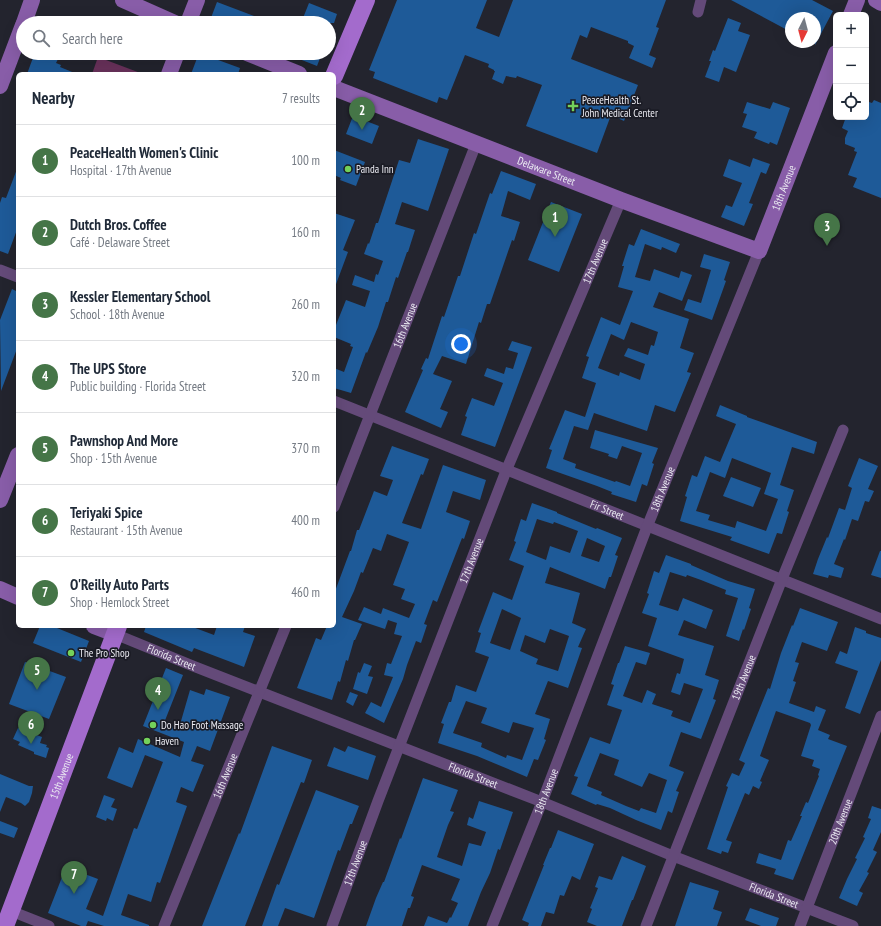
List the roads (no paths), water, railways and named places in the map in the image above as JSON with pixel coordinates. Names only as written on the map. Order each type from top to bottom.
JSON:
[{"type":"main road","points":[[336,72],[366,0]]},
{"type":"main road","name":"15th Avenue","points":[[5,914],[116,630]]},
{"type":"street","points":[[26,16],[32,0]]},
{"type":"street","points":[[123,0],[159,16]]},
{"type":"street","points":[[191,16],[198,0]]},
{"type":"street","points":[[698,12],[701,0]]},
{"type":"street","points":[[852,12],[856,0]]},
{"type":"street","points":[[876,0],[881,3]]},
{"type":"street","points":[[0,86],[16,43]]},
{"type":"street","points":[[170,72],[174,60]]},
{"type":"street","points":[[264,60],[294,72]]},
{"type":"street","name":"18th Avenue","points":[[492,926],[542,802],[647,526],[759,251],[833,61]]},
{"type":"street","name":"Delaware Street","points":[[336,89],[621,200],[759,251]]},
{"type":"street","name":"16th Avenue","points":[[336,502],[476,144]]},
{"type":"street","name":"17th Avenue","points":[[332,926],[506,471],[621,200]]},
{"type":"street","points":[[0,270],[16,276]]},
{"type":"street","name":"Fir Street","points":[[336,402],[506,471],[881,619]]},
{"type":"street","name":"19th Avenue","points":[[646,926],[782,579],[843,430]]},
{"type":"street","points":[[0,500],[16,461]]},
{"type":"street","points":[[0,589],[16,596]]},
{"type":"street","name":"Florida Street","points":[[105,628],[116,630],[193,666],[400,746],[673,856],[853,926]]},
{"type":"street","name":"16th Avenue","points":[[164,926],[285,628]]},
{"type":"street","name":"20th Avenue","points":[[800,926],[881,716]]},
{"type":"street","points":[[5,914],[49,926]]},
{"type":"place","name":"PeaceHealth St. John Medical Center","points":[[573,106]]},
{"type":"place","name":"Dutch Bros. Coffee","points":[[362,130]]},
{"type":"place","name":"Panda Inn","points":[[348,169]]},
{"type":"place","name":"PeaceHealth Women's Clinic","points":[[555,237]]},
{"type":"place","name":"Kessler Elementary School","points":[[827,246]]},
{"type":"place","name":"The Pro Shop","points":[[71,653]]},
{"type":"place","name":"Pawnshop And More","points":[[37,690]]},
{"type":"place","name":"The UPS Store","points":[[158,710]]},
{"type":"place","name":"Do Hao Foot Massage","points":[[153,725]]},
{"type":"place","name":"Haven","points":[[147,741]]},
{"type":"place","name":"Teriyaki Spice","points":[[31,744]]},
{"type":"place","name":"O'Reilly Auto Parts","points":[[74,894]]}]
